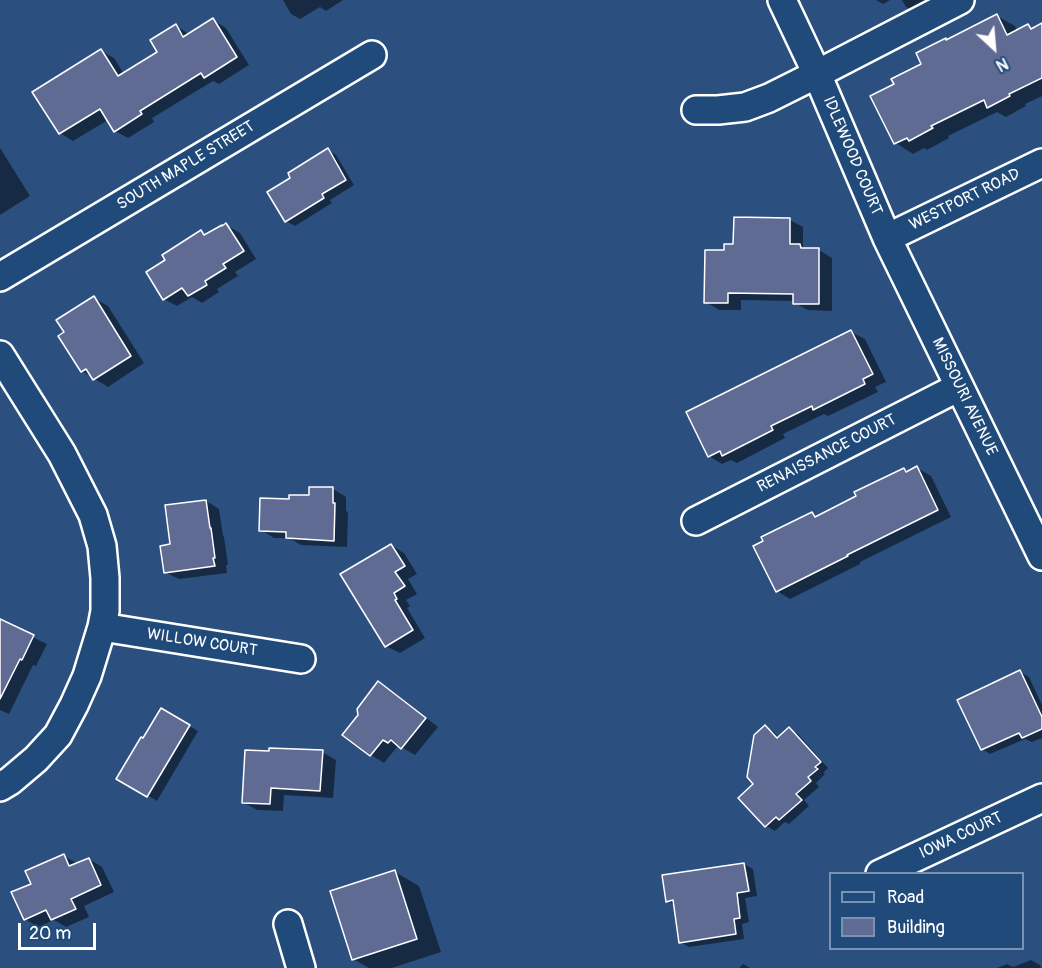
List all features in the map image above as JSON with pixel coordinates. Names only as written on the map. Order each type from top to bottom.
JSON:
[{"type":"street","name":"IDLEWOOD COURT","points":[[782,0],[887,238]]},
{"type":"street","points":[[696,110],[745,107],[769,98],[960,0]]},
{"type":"street","name":"SOUTH MAPLE STREET","points":[[0,277],[372,55]]},
{"type":"street","name":"WESTPORT ROAD","points":[[887,238],[1042,163]]},
{"type":"street","name":"MISSOURI AVENUE","points":[[887,238],[1042,556]]},
{"type":"street","points":[[0,355],[62,454],[93,515],[102,546],[105,578],[105,611],[102,627],[87,676],[74,705],[58,735],[36,759],[0,787]]},
{"type":"street","name":"RENAISSANCE COURT","points":[[696,521],[959,387]]},
{"type":"street","name":"WILLOW COURT","points":[[102,627],[301,659]]},
{"type":"street","name":"IOWA COURT","points":[[882,872],[1042,798]]},
{"type":"street","points":[[288,924],[301,968]]},
{"type":"building","points":[[997,14],[1007,35],[1028,24],[1031,29],[1042,23],[1042,78],[987,108],[984,100],[931,126],[933,128],[909,141],[907,138],[894,144],[870,96],[894,84],[891,79],[921,64],[916,53]]},
{"type":"building","points":[[213,18],[237,57],[204,78],[201,73],[140,111],[142,114],[114,132],[100,109],[59,134],[32,92],[101,49],[118,76],[157,52],[150,40],[176,24],[183,37]]},
{"type":"building","points":[[328,148],[346,180],[322,194],[324,198],[285,222],[267,192],[290,178],[288,173]]},
{"type":"building","points":[[734,217],[790,218],[790,244],[800,244],[801,248],[819,248],[819,304],[793,304],[793,294],[728,293],[728,303],[704,303],[705,250],[724,250],[724,244],[733,244]]},
{"type":"building","points":[[226,223],[244,251],[223,264],[226,268],[205,281],[207,285],[188,296],[182,288],[163,300],[146,272],[165,260],[162,255],[201,230],[204,235]]},
{"type":"building","points":[[94,296],[131,356],[93,380],[86,369],[81,372],[58,336],[64,332],[56,320]]},
{"type":"building","points":[[851,330],[873,374],[863,379],[865,384],[813,410],[812,406],[771,426],[773,430],[722,456],[720,451],[708,457],[686,412]]},
{"type":"building","points":[[917,466],[938,510],[776,592],[753,546],[763,541],[761,537],[812,512],[815,517],[856,496],[854,492],[904,468],[906,472]]},
{"type":"building","points":[[309,487],[333,487],[334,541],[286,538],[286,532],[259,531],[260,498],[289,499],[289,495],[309,495]]},
{"type":"building","points":[[206,500],[215,566],[164,573],[160,546],[170,544],[165,505]]},
{"type":"building","points":[[391,544],[405,566],[395,572],[405,586],[394,593],[397,599],[395,600],[413,630],[385,647],[340,574]]},
{"type":"building","points":[[0,619],[34,635],[0,699]]},
{"type":"building","points":[[1020,670],[1042,717],[1042,729],[1022,738],[1019,733],[981,750],[957,700]]},
{"type":"building","points":[[378,681],[426,718],[401,749],[391,740],[388,743],[383,740],[370,756],[342,735],[358,715],[357,709]]},
{"type":"building","points":[[161,708],[190,725],[147,797],[116,779]]},
{"type":"building","points":[[765,725],[777,738],[789,727],[821,762],[815,767],[818,769],[808,777],[811,781],[796,794],[802,800],[779,820],[776,817],[765,827],[738,798],[753,784],[747,777],[754,735]]},
{"type":"building","points":[[269,748],[323,750],[320,791],[271,788],[270,804],[242,803],[245,750],[269,751]]},
{"type":"building","points":[[64,854],[69,866],[89,858],[101,885],[71,899],[76,909],[51,920],[46,910],[24,920],[11,892],[31,884],[25,871]]},
{"type":"building","points":[[744,863],[749,891],[737,893],[740,918],[734,919],[736,934],[679,943],[673,900],[666,902],[662,875]]},
{"type":"building","points":[[395,870],[417,939],[352,960],[330,891]]}]
